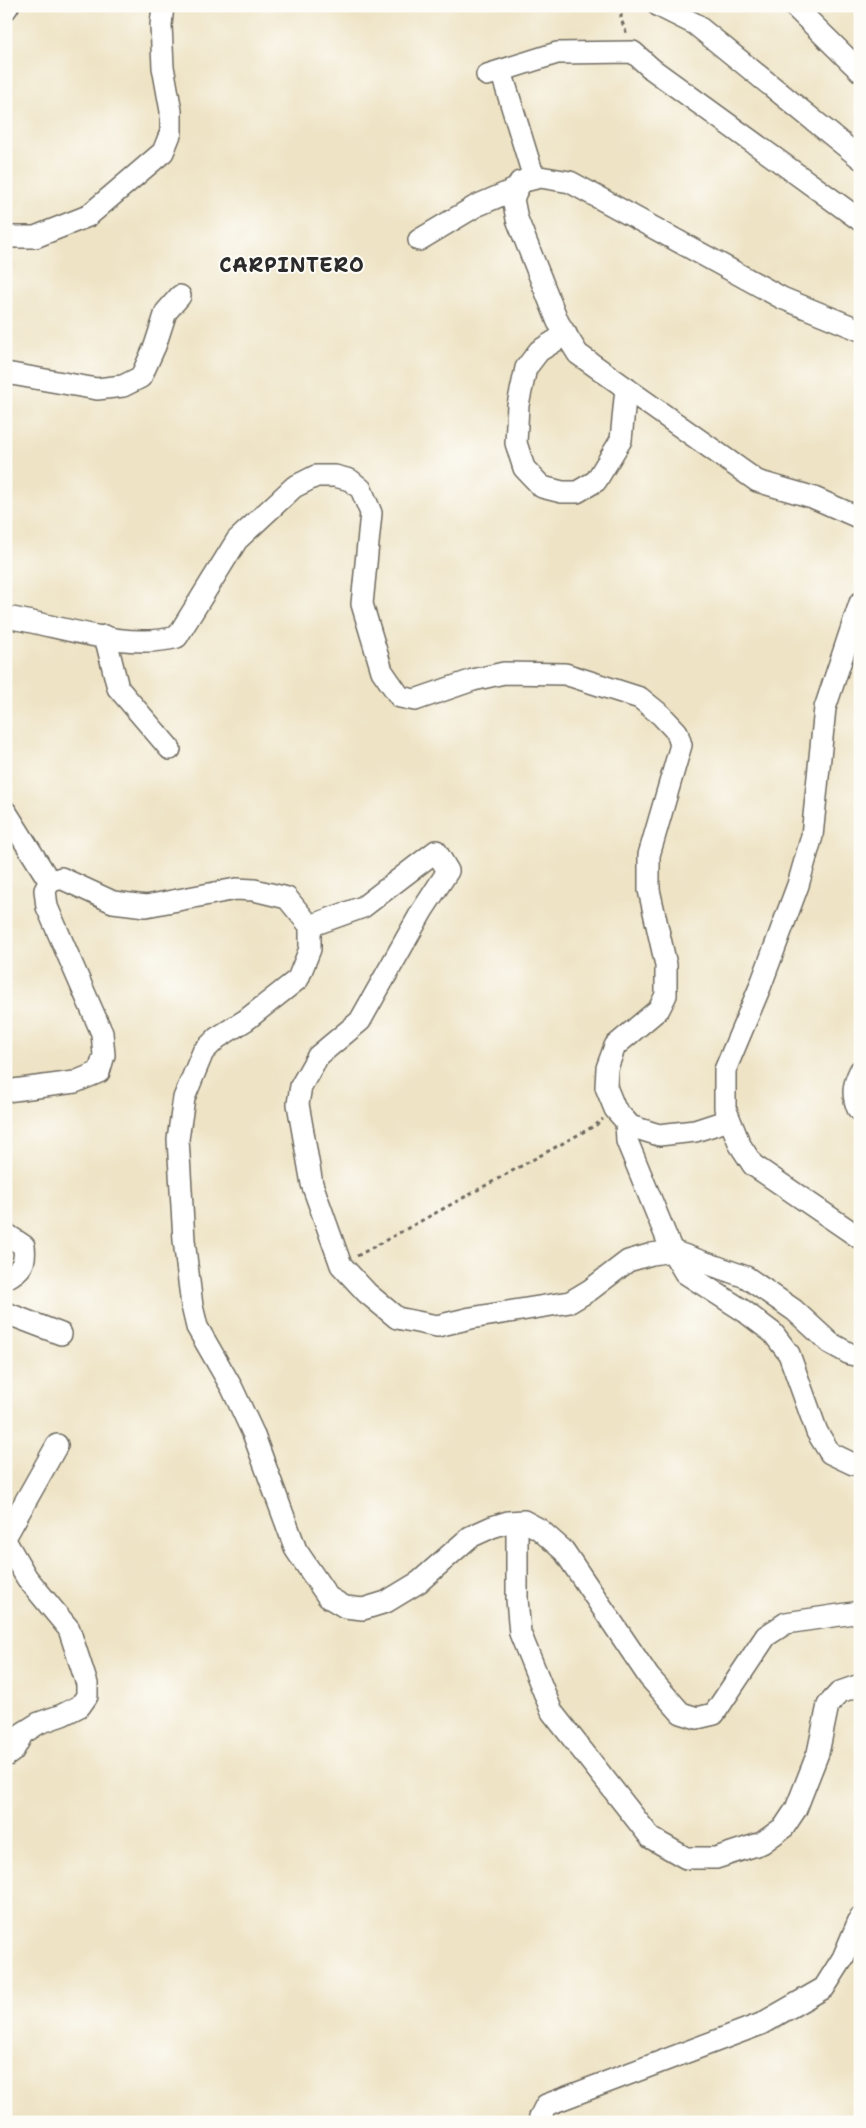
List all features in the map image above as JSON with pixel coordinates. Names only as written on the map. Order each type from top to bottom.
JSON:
[{"type":"street","points":[[6,237],[35,237],[88,216],[163,152],[172,132],[171,111],[163,67],[163,6]]},
{"type":"street","points":[[659,6],[695,24],[860,158]]},
{"type":"street","points":[[794,6],[860,71]]},
{"type":"street","points":[[526,183],[494,73],[557,53],[633,52],[652,69],[860,220]]},
{"type":"street","points":[[419,240],[476,206],[540,176],[570,182],[782,298],[860,330]]},
{"type":"street","points":[[526,183],[513,199],[517,219],[558,322],[578,354],[757,482],[812,497],[860,518]]},
{"type":"street","points":[[6,373],[97,389],[124,386],[141,377],[155,346],[166,312],[180,296]]},
{"type":"street","points":[[566,334],[539,351],[526,368],[518,405],[516,443],[524,468],[542,487],[562,492],[577,492],[596,481],[621,440],[626,388]]},
{"type":"street","points":[[6,617],[132,642],[159,642],[177,637],[237,540],[294,487],[316,476],[335,476],[350,480],[361,489],[371,513],[362,604],[382,671],[400,698],[415,700],[473,680],[504,673],[565,674],[640,698],[661,715],[677,732],[681,746],[649,855],[649,890],[666,965],[666,995],[659,1009],[616,1046],[607,1068],[606,1087],[621,1115],[630,1126],[659,1135],[694,1131],[729,1120]]},
{"type":"street","points":[[860,605],[825,708],[812,836],[798,885],[760,987],[725,1070],[725,1108],[740,1145],[753,1165],[860,1238]]},
{"type":"street","points":[[106,636],[118,688],[170,749]]},
{"type":"street","points":[[6,812],[50,882]]},
{"type":"street","points":[[310,926],[363,907],[436,851],[448,871],[422,911],[360,1021],[318,1056],[301,1086],[298,1104],[312,1184],[341,1265],[367,1293],[397,1318],[437,1326],[472,1318],[570,1302],[628,1262],[652,1254],[672,1251],[746,1276],[794,1310],[830,1344],[850,1354],[860,1356]]},
{"type":"street","points":[[6,1091],[76,1082],[99,1072],[104,1055],[102,1033],[47,907],[45,890],[50,882],[61,878],[114,902],[146,906],[236,889],[254,890],[287,898],[310,926],[310,948],[298,979],[246,1020],[217,1038],[202,1052],[184,1098],[178,1139],[184,1240],[192,1306],[197,1327],[232,1388],[253,1433],[296,1550],[328,1597],[345,1607],[363,1610],[386,1602],[419,1582],[470,1537],[492,1526],[524,1521],[539,1529],[564,1551],[649,1677],[681,1713],[697,1718],[714,1714],[766,1636],[786,1623],[860,1612]]},
{"type":"street","points":[[860,1071],[854,1083],[853,1099],[860,1110]]},
{"type":"street","points":[[621,1115],[626,1142],[672,1251],[685,1273],[744,1311],[773,1333],[789,1354],[817,1432],[830,1453],[853,1464],[860,1465]]},
{"type":"street","points":[[6,1234],[24,1246],[25,1257],[18,1272],[6,1278]]},
{"type":"street","points":[[6,1313],[61,1334]]},
{"type":"street","points":[[6,1536],[57,1445]]},
{"type":"street","points":[[517,1522],[517,1599],[520,1633],[552,1712],[651,1838],[686,1858],[716,1858],[762,1843],[784,1827],[796,1809],[818,1753],[828,1706],[840,1692],[860,1685]]},
{"type":"street","points":[[6,1542],[27,1578],[69,1630],[87,1684],[87,1696],[80,1706],[62,1715],[39,1722],[23,1733],[13,1751],[6,1756]]},
{"type":"street","points":[[544,2122],[540,2117],[546,2105],[761,2024],[824,1988],[843,1958],[860,1918]]},
{"type":"path","points":[[621,6],[621,19],[633,52]]},
{"type":"path","points":[[341,1265],[596,1125],[621,1115]]},
{"type":"district","name":"CARPINTERO","points":[[292,265]]}]
